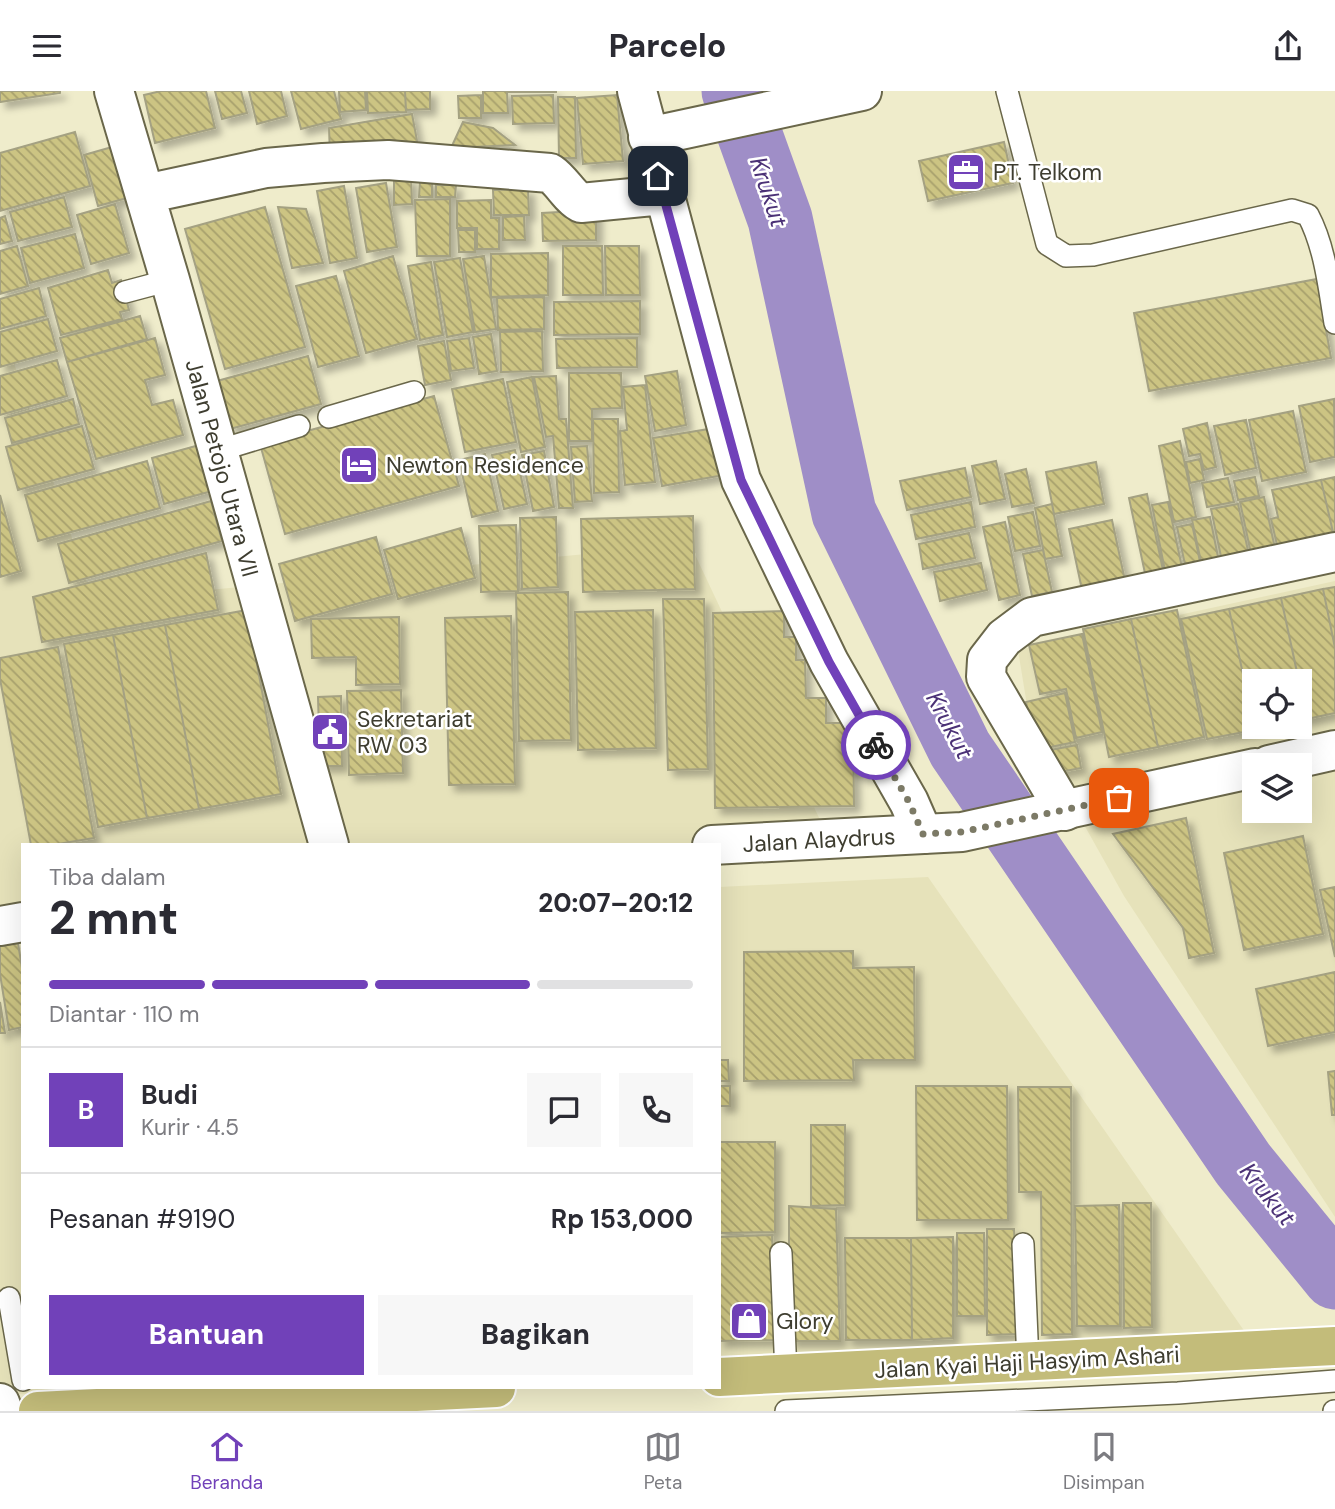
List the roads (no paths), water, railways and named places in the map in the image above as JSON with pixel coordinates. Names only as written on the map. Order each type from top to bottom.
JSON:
[{"type":"main road","name":"Jalan Kyai Haji Hasyim Ashari","points":[[721,1377],[1335,1346]]},
{"type":"main road","points":[[38,1411],[246,1394],[454,1389]]},
{"type":"street","name":"Jalan Petojo Utara VII","points":[[114,91],[328,843]]},
{"type":"street","points":[[637,91],[741,480],[829,662],[909,802],[923,834]]},
{"type":"street","points":[[648,137],[862,91]]},
{"type":"street","points":[[145,194],[266,168],[388,160],[550,173],[562,181],[573,199],[581,203],[663,195]]},
{"type":"street","points":[[1059,812],[986,677],[987,660],[1004,638],[1032,617],[1335,552]]},
{"type":"street","points":[[1312,755],[1335,750]]},
{"type":"street","name":"Jalan Alaydrus","points":[[721,845],[962,832],[1242,771]]},
{"type":"street","points":[[0,926],[21,922]]},
{"type":"street","points":[[0,1403],[3,1411]]},
{"type":"lane","points":[[1007,91],[1047,244],[1066,256],[1093,255],[1292,210],[1300,212],[1308,215],[1315,228],[1335,323]]},
{"type":"lane","points":[[125,292],[170,280]]},
{"type":"lane","points":[[329,417],[414,392]]},
{"type":"lane","points":[[217,451],[299,426]]},
{"type":"lane","points":[[1023,1244],[1028,1362]]},
{"type":"lane","points":[[781,1253],[786,1374]]},
{"type":"lane","points":[[9,1298],[21,1368]]},
{"type":"lane","points":[[786,1411],[1178,1393],[1335,1381]]},
{"type":"lane","points":[[24,1389],[30,1411]]},
{"type":"waterway","name":"Krukut","points":[[734,91],[780,219],[844,513],[960,749],[1243,1164],[1335,1277]]},
{"type":"place","name":"PT. Telkom","points":[[966,172]]},
{"type":"place","name":"Newton Residence","points":[[359,465]]},
{"type":"place","name":"Sekretariat RW 03","points":[[330,732]]},
{"type":"place","name":"Glory","points":[[749,1321]]}]
